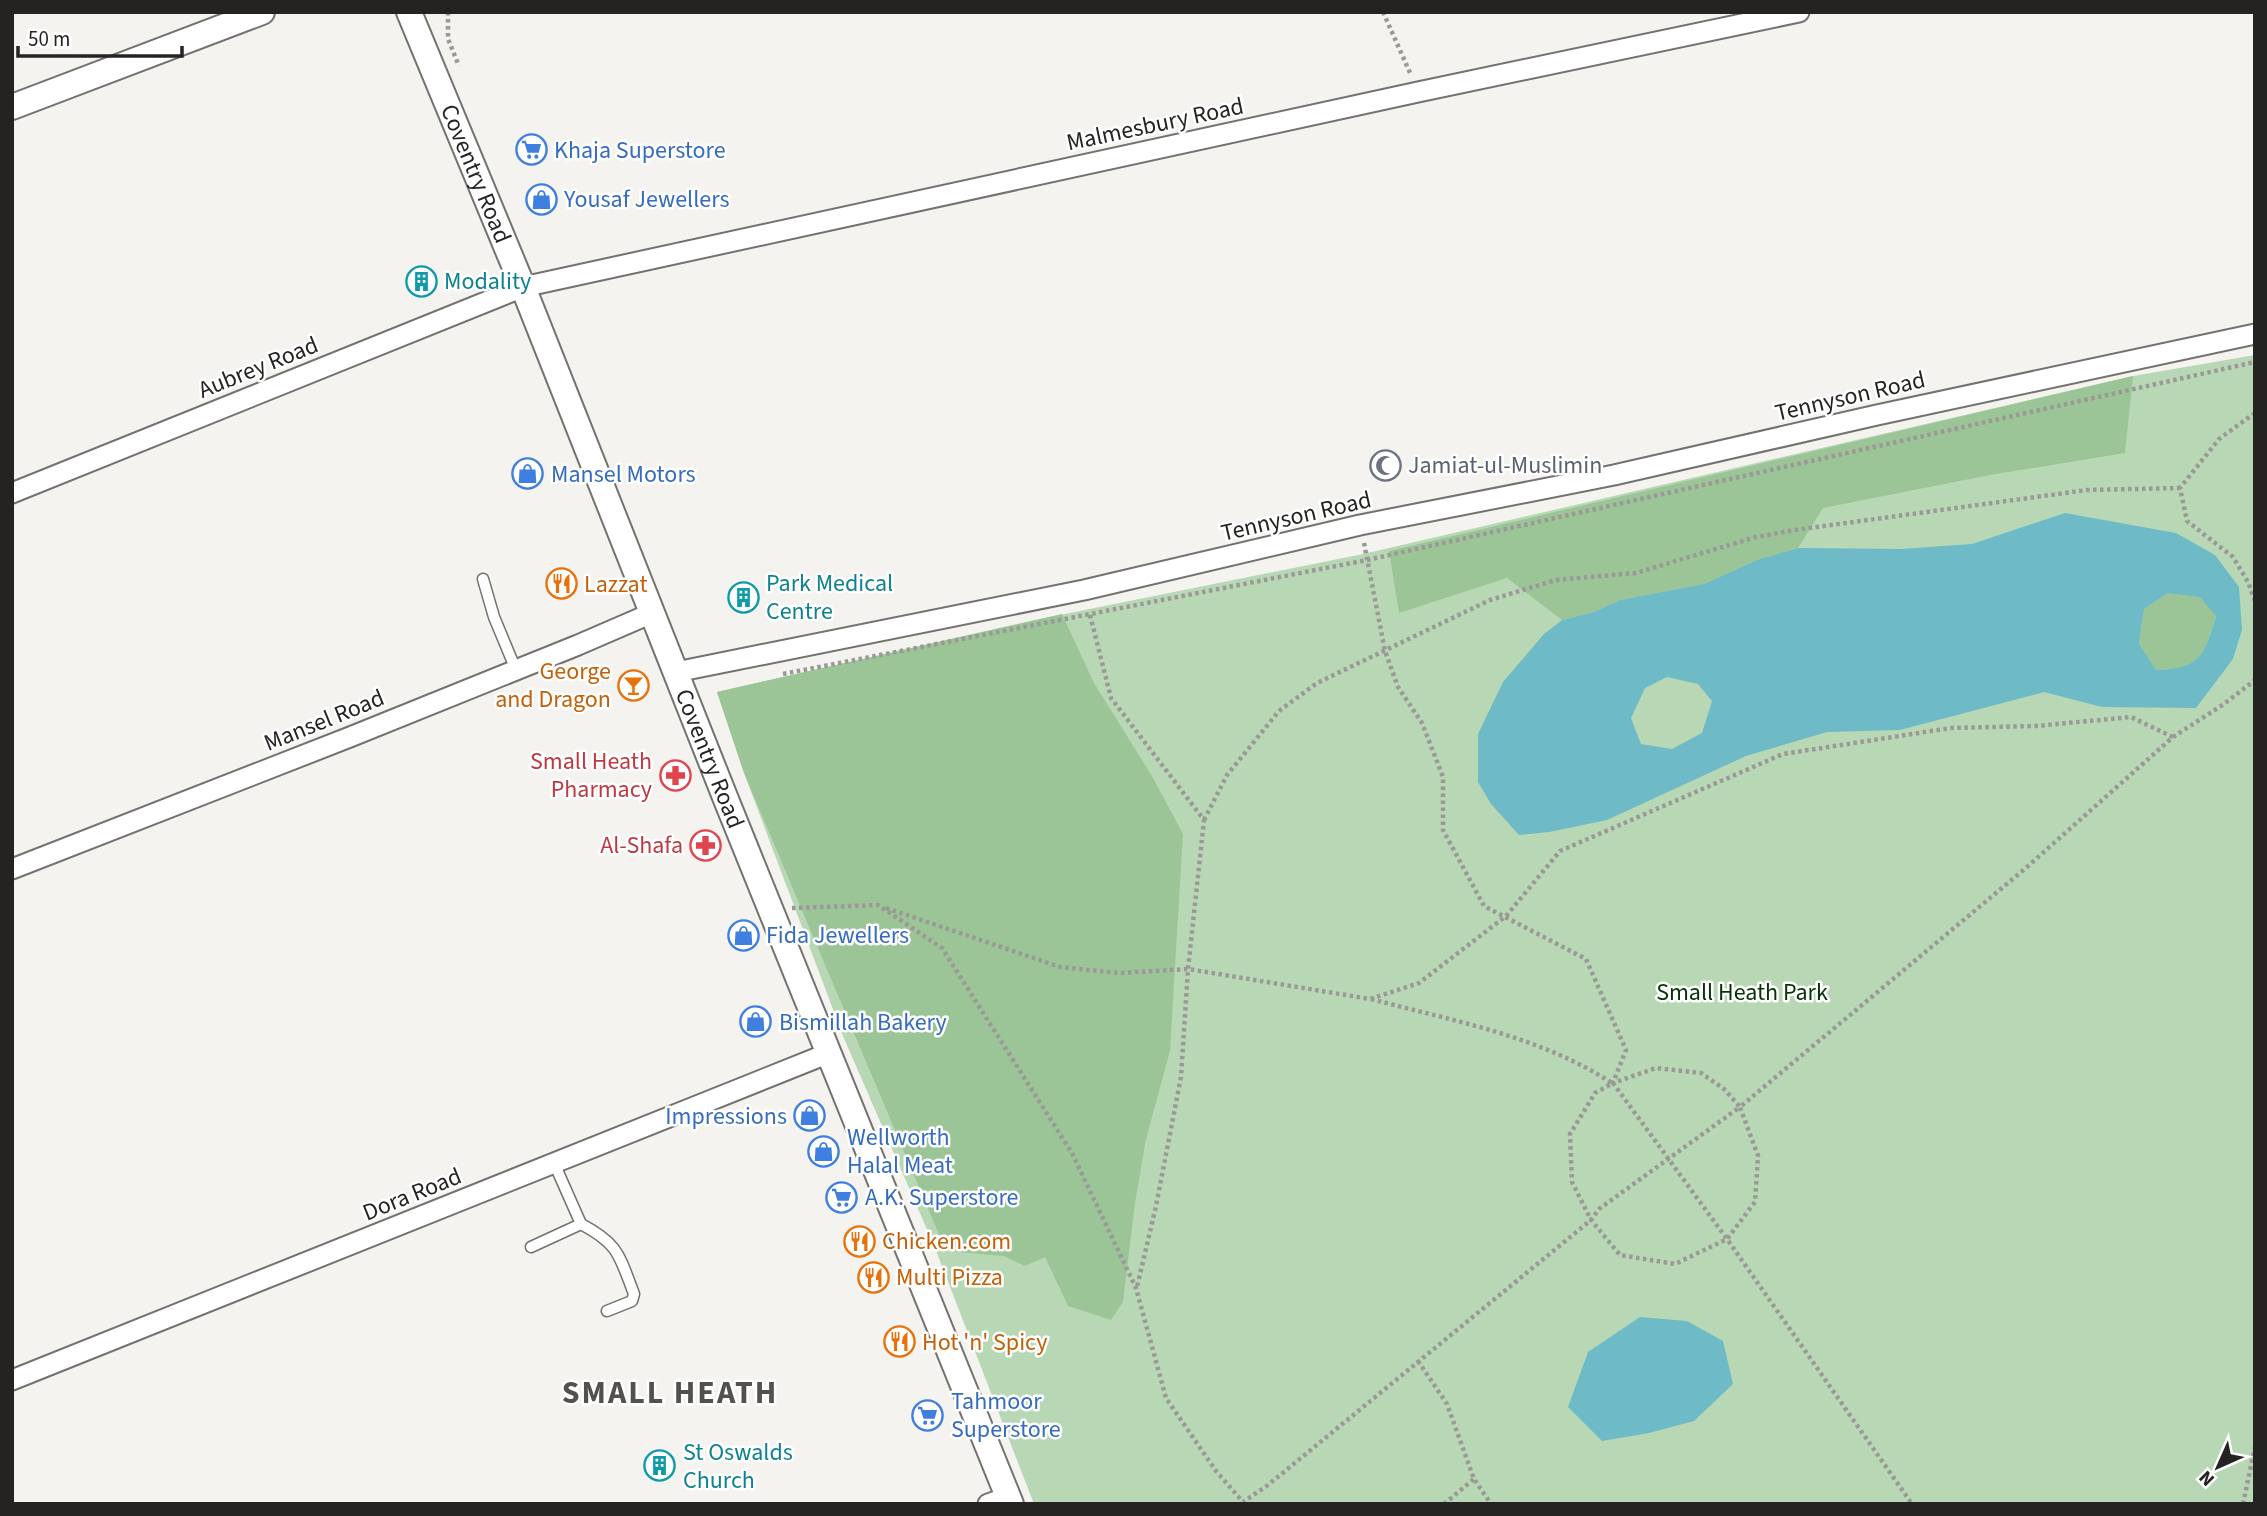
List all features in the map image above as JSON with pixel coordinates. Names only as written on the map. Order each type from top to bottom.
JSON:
[{"type":"street","points":[[12,107],[262,12]]},
{"type":"street","name":"Coventry Road","points":[[409,12],[523,287],[829,1054],[1002,1501]]},
{"type":"street","name":"Malmesbury Road","points":[[523,287],[1799,12]]},
{"type":"street","name":"Aubrey Road","points":[[12,493],[523,287]]},
{"type":"street","name":"Tennyson Road","points":[[676,672],[1084,590],[1360,525],[1614,475],[2255,334]]},
{"type":"street","name":"Mansel Road","points":[[12,869],[516,670],[652,613]]},
{"type":"street","name":"Dora Road","points":[[12,1380],[829,1054]]},
{"type":"lane","points":[[483,579],[494,617],[516,670]]},
{"type":"lane","points":[[554,1163],[581,1224],[604,1236],[617,1249],[634,1294],[632,1301],[607,1311]]},
{"type":"lane","points":[[531,1247],[581,1224]]},
{"type":"path","points":[[448,12],[448,39],[463,77]]},
{"type":"path","points":[[1383,12],[1418,92]]},
{"type":"path","points":[[777,675],[1367,560],[2255,362]]},
{"type":"path","points":[[1136,1288],[1156,1206],[1181,1077],[1188,969],[1204,820],[1227,775],[1279,711],[1317,683],[1490,600],[1556,580],[1636,573],[1756,537],[2087,490],[2180,488],[2220,439],[2255,413]]},
{"type":"path","points":[[2180,488],[2187,521],[2233,556],[2255,601]]},
{"type":"path","points":[[1360,525],[1385,651],[1398,687],[1422,723],[1444,777],[1443,831],[1484,906],[1586,959],[1626,1050],[1613,1083]]},
{"type":"path","points":[[1084,590],[1111,698],[1204,820]]},
{"type":"path","points":[[878,905],[942,948],[1072,1153],[1136,1288],[1166,1398],[1216,1471],[1242,1503],[1268,1486],[1591,1220],[1599,1209],[1740,1107],[2027,867],[2173,737],[2255,680]]},
{"type":"path","points":[[1370,999],[1419,983],[1506,916],[1560,851],[1783,754],[1951,727],[2036,726],[2131,717],[2173,737]]},
{"type":"path","points":[[769,905],[795,909],[878,905],[1060,967],[1119,973],[1188,969],[1370,999],[1532,1042],[1591,1069],[1613,1083],[1727,1239],[1912,1504]]},
{"type":"path","points":[[1656,1068],[1701,1073],[1724,1088],[1740,1107],[1758,1156],[1755,1202],[1727,1239],[1675,1264],[1620,1255],[1591,1220],[1572,1182],[1570,1134],[1595,1093],[1613,1083],[1656,1068]]},
{"type":"path","points":[[1418,1361],[1447,1404],[1474,1479],[1492,1504]]},
{"type":"path","points":[[2243,1504],[2255,1447]]},
{"type":"path","points":[[1444,1504],[1474,1479]]},
{"type":"green space","name":"Small Heath Park","points":[[2255,355],[2255,1504],[1034,1504],[935,1248],[843,1036],[744,773],[717,692],[1035,620],[1363,554],[2133,376]]},
{"type":"green space","points":[[2133,376],[2125,453],[1990,475],[1823,508],[1798,548],[1757,560],[1704,584],[1620,600],[1594,612],[1562,620],[1507,578],[1399,613],[1389,551]]},
{"type":"green space","points":[[2168,593],[2200,596],[2216,615],[2208,641],[2199,657],[2183,666],[2156,670],[2139,645],[2144,609]]},
{"type":"green space","points":[[1062,614],[1094,683],[1152,776],[1183,834],[1170,1051],[1146,1139],[1123,1302],[1111,1320],[1068,1306],[1045,1257],[1025,1266],[1004,1256],[946,1251],[744,773],[717,692]]},
{"type":"water","points":[[2065,513],[2176,533],[2215,555],[2239,587],[2242,630],[2233,659],[2196,708],[2102,707],[2044,692],[1900,730],[1827,732],[1746,756],[1607,820],[1549,832],[1519,835],[1491,804],[1478,782],[1478,734],[1503,682],[1544,634],[1562,620],[1594,612],[1620,600],[1704,584],[1757,560],[1798,548],[1901,549],[1972,544]],"holes":[[[2168,593],[2200,597],[2216,616],[2204,650],[2192,663],[2156,670],[2139,644],[2144,609]],[[1667,677],[1698,684],[1712,701],[1702,733],[1672,749],[1641,744],[1631,718],[1645,688]]]},
{"type":"water","points":[[1640,1317],[1687,1321],[1723,1341],[1733,1384],[1694,1421],[1649,1433],[1602,1441],[1568,1407],[1588,1352]]},
{"type":"place","name":"Khaja Superstore","points":[[531,150]]},
{"type":"place","name":"Yousaf Jewellers","points":[[541,199]]},
{"type":"place","name":"Modality","points":[[421,281]]},
{"type":"place","name":"Jamiat-ul-Muslimin","points":[[1385,465]]},
{"type":"place","name":"Mansel Motors","points":[[528,474]]},
{"type":"place","name":"Lazzat","points":[[561,584]]},
{"type":"place","name":"Park Medical Centre","points":[[743,597]]},
{"type":"place","name":"George and Dragon","points":[[634,685]]},
{"type":"place","name":"Small Heath Pharmacy","points":[[675,775]]},
{"type":"place","name":"Al-Shafa","points":[[706,845]]},
{"type":"place","name":"Fida Jewellers","points":[[743,935]]},
{"type":"place","name":"Bismillah Bakery","points":[[756,1022]]},
{"type":"place","name":"Impressions","points":[[810,1116]]},
{"type":"place","name":"Wellworth Halal Meat","points":[[824,1151]]},
{"type":"place","name":"A.K. Superstore","points":[[842,1197]]},
{"type":"place","name":"Chicken.com","points":[[859,1241]]},
{"type":"place","name":"Multi Pizza","points":[[873,1277]]},
{"type":"place","name":"Hot 'n' Spicy","points":[[899,1342]]},
{"type":"place","name":"Tahmoor Superstore","points":[[928,1415]]},
{"type":"place","name":"St Oswalds Church","points":[[660,1466]]},
{"type":"district","name":"SMALL HEATH","points":[[670,1392]]}]
